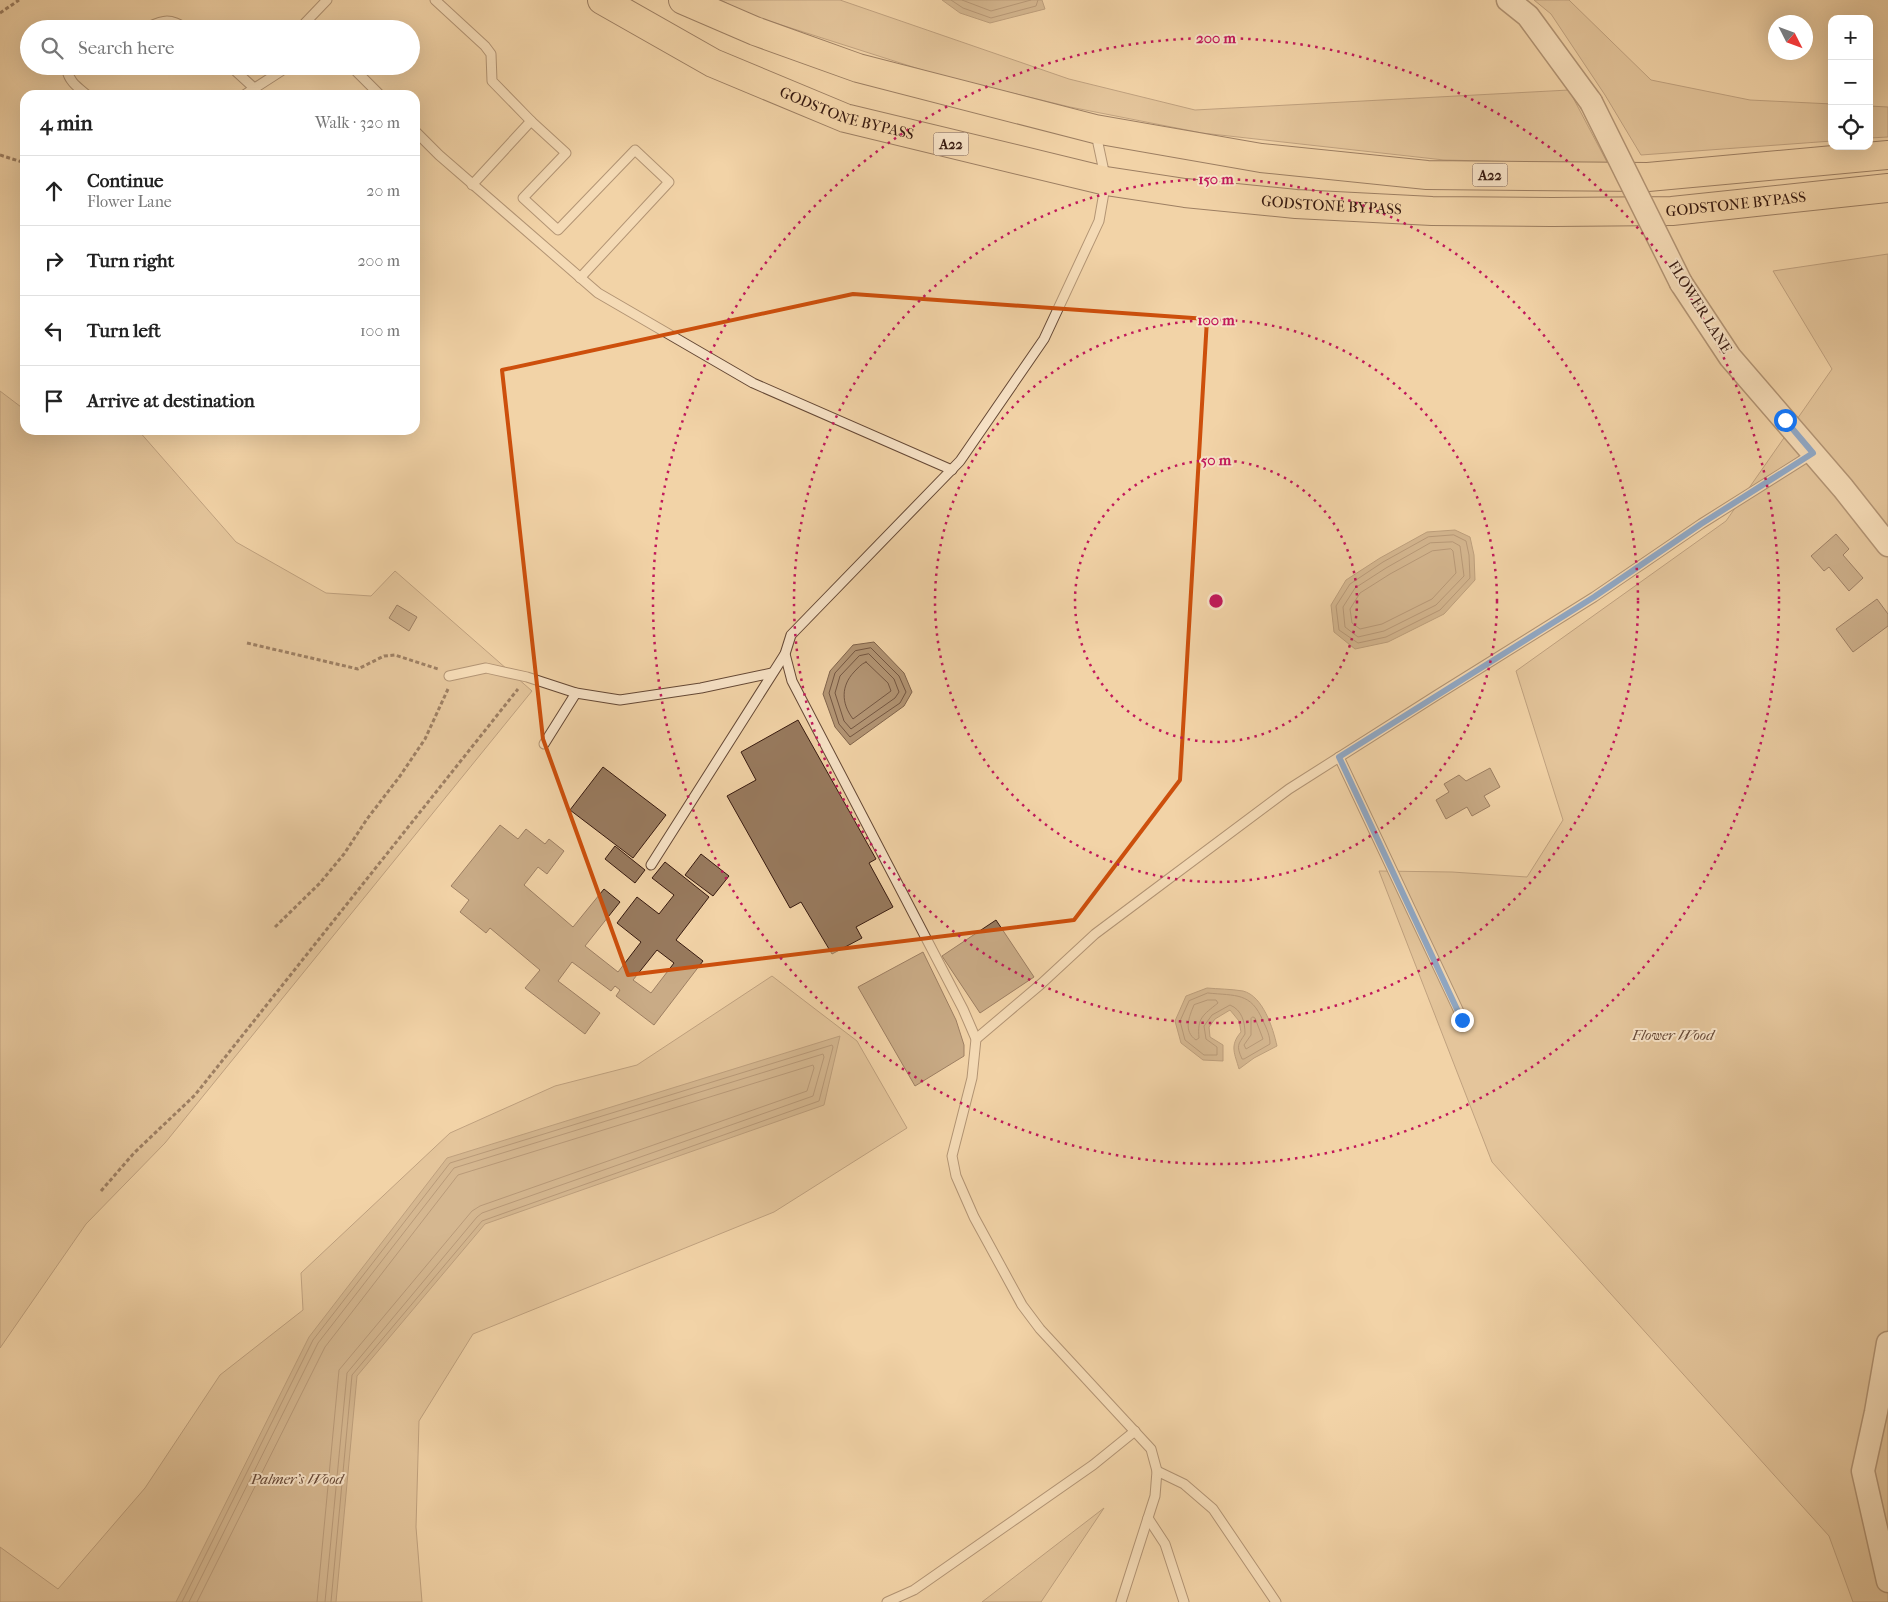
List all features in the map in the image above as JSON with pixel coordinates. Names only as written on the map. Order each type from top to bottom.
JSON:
[{"type":"highway","name":"GODSTONE BYPASS","points":[[602,0],[713,63],[845,118],[1106,181],[1185,193],[1296,204],[1432,211],[1543,212],[1672,211],[1888,188]]},
{"type":"highway","name":"A22","points":[[683,0],[755,31],[858,68],[1095,129],[1261,158],[1427,174],[1648,177],[1888,155]]},
{"type":"street","name":"FLOWER LANE","points":[[1508,0],[1528,16],[1592,102],[1681,283],[1730,357],[1843,488],[1888,546]]},
{"type":"street","points":[[1888,1343],[1863,1471],[1888,1581]]},
{"type":"lane","points":[[308,20],[327,0]]},
{"type":"lane","points":[[435,0],[485,46],[491,54],[492,81],[566,153],[523,198],[558,230],[635,150],[669,182],[580,278]]},
{"type":"lane","points":[[68,75],[71,81],[81,90]]},
{"type":"lane","points":[[240,75],[254,88]]},
{"type":"lane","points":[[251,90],[275,75]]},
{"type":"lane","points":[[360,75],[375,90]]},
{"type":"lane","points":[[472,185],[531,120]]},
{"type":"lane","points":[[651,865],[784,654],[791,635],[960,461],[1044,340],[1099,220],[1106,181],[1095,129]]},
{"type":"lane","points":[[420,136],[472,185],[598,293],[753,383],[952,470]]},
{"type":"lane","points":[[976,1039],[1041,984],[1095,934],[1289,789],[1594,597],[1701,524],[1813,453]]},
{"type":"lane","points":[[784,654],[792,681],[976,1039],[972,1078],[952,1156],[956,1176],[974,1217],[1022,1305],[1040,1329],[1151,1450],[1157,1471],[1155,1496],[1122,1598],[1114,1602]]},
{"type":"lane","points":[[449,676],[486,668],[527,677],[576,693],[620,700],[702,688],[772,673]]},
{"type":"lane","points":[[544,744],[576,693]]},
{"type":"lane","points":[[1339,757],[1462,1020]]},
{"type":"lane","points":[[887,1602],[914,1590],[1093,1465],[1135,1431]]},
{"type":"lane","points":[[1157,1471],[1184,1484],[1213,1509],[1276,1602]]},
{"type":"lane","points":[[1148,1518],[1165,1544],[1184,1602]]},
{"type":"path","points":[[0,13],[19,0]]},
{"type":"path","points":[[0,155],[20,161]]},
{"type":"path","points":[[246,643],[358,668],[384,656],[395,655],[435,667],[449,676],[448,689],[426,739],[366,819],[344,854],[320,883],[275,927]]},
{"type":"path","points":[[101,1191],[134,1153],[195,1094],[527,677]]},
{"type":"highlighted area","points":[[853,294],[1207,319],[1180,780],[1074,920],[628,975],[543,739],[502,370]]},
{"type":"green space","points":[[721,0],[840,0],[1069,79],[1195,110],[1569,90],[1608,164],[1444,160],[1202,133],[1070,107],[938,75],[747,14]]},
{"type":"green space","points":[[1534,0],[1569,0],[1651,80],[1750,100],[1828,104],[1828,141],[1641,155],[1605,95],[1551,14]]},
{"type":"green space","points":[[1873,106],[1888,107],[1888,137],[1873,138]]},
{"type":"green space","name":"Flower Wood","points":[[1888,254],[1888,1602],[1853,1602],[1829,1536],[1492,1162],[1379,871],[1452,872],[1527,877],[1563,820],[1516,671],[1726,521],[1832,369],[1773,271]]},
{"type":"green space","points":[[0,391],[20,406],[20,435],[142,435],[236,542],[326,593],[371,596],[395,571],[532,691],[165,1143],[86,1224],[0,1348]]},
{"type":"green space","name":"Palmer's Wood","points":[[772,976],[857,1041],[907,1128],[774,1212],[473,1334],[419,1421],[416,1527],[422,1602],[0,1602],[0,1547],[58,1589],[145,1488],[220,1375],[303,1310],[301,1273],[450,1133],[555,1086],[637,1065]]},
{"type":"green space","points":[[1104,1508],[1041,1602],[982,1602]]},
{"type":"water","points":[[942,0],[1042,0],[1045,9],[990,23],[960,13]]},
{"type":"water","points":[[1455,530],[1470,537],[1474,555],[1475,580],[1444,614],[1388,642],[1355,649],[1334,632],[1331,605],[1346,580],[1380,558],[1427,532]]},
{"type":"water","points":[[874,642],[904,673],[912,692],[904,706],[850,745],[835,727],[823,694],[830,671],[853,645]]},
{"type":"water","points":[[1207,988],[1238,990],[1250,994],[1256,999],[1266,1014],[1277,1046],[1254,1058],[1239,1069],[1234,1046],[1241,1032],[1239,1021],[1230,1010],[1215,1019],[1209,1027],[1210,1037],[1223,1045],[1223,1061],[1203,1060],[1181,1043],[1175,1021],[1186,996]]},
{"type":"water","points":[[840,1036],[824,1105],[485,1224],[357,1376],[336,1602],[176,1602],[309,1337],[447,1158]]},
{"type":"building","points":[[1836,534],[1849,549],[1843,555],[1863,578],[1849,591],[1829,567],[1824,571],[1811,556]]},
{"type":"building","points":[[1877,599],[1888,614],[1888,626],[1853,652],[1836,629]]},
{"type":"building","points":[[397,605],[417,617],[409,631],[389,618]]},
{"type":"building","points":[[798,720],[876,859],[869,863],[893,907],[856,927],[862,938],[832,954],[801,902],[790,908],[727,796],[756,780],[741,752]]},
{"type":"building","points":[[603,767],[666,815],[633,858],[570,810]]},
{"type":"building","points":[[1490,768],[1500,787],[1484,796],[1490,806],[1472,816],[1467,807],[1446,819],[1436,800],[1449,792],[1444,784],[1459,775],[1466,781]]},
{"type":"building","points":[[500,825],[518,839],[526,829],[545,844],[549,839],[564,851],[547,874],[538,867],[524,885],[573,927],[604,889],[620,902],[585,946],[618,972],[641,942],[617,923],[637,897],[659,914],[674,895],[652,878],[665,862],[709,897],[676,940],[703,961],[654,1025],[616,996],[620,990],[615,986],[611,991],[572,962],[558,981],[600,1013],[585,1034],[525,988],[540,970],[490,928],[486,933],[460,912],[469,900],[451,886]],"holes":[[[657,950],[674,963],[651,993],[633,980]]]},
{"type":"building","points":[[615,846],[645,870],[635,883],[605,859]]},
{"type":"building","points":[[701,854],[729,876],[713,896],[685,875]]},
{"type":"building","points":[[996,920],[1034,977],[980,1013],[942,956]]},
{"type":"building","points":[[923,952],[956,1020],[964,1045],[964,1056],[915,1086],[858,987]]},
{"type":"route","points":[[1462,1020],[1339,757],[1594,597],[1701,524],[1813,453],[1785,420]]}]
